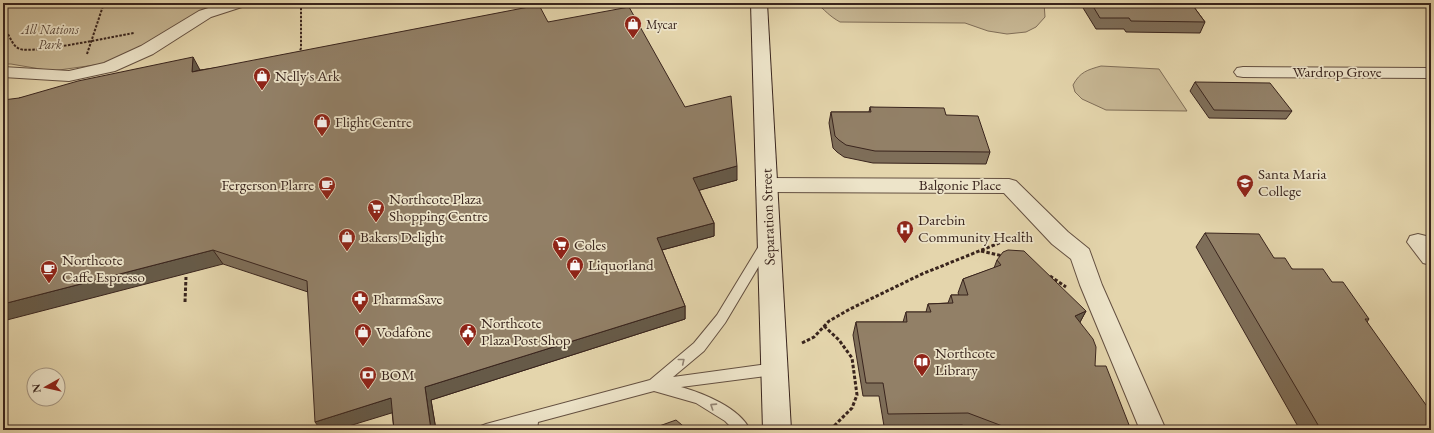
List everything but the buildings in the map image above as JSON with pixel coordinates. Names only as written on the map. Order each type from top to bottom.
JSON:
[{"type":"street","points":[[3,72],[69,76],[109,67],[147,50],[205,14],[240,3]]},
{"type":"street","name":"Separation Street","points":[[759,3],[776,430]]},
{"type":"street","name":"Wardrop Grove","points":[[1243,72],[1431,72]]},
{"type":"street","name":"Balgonie Place","points":[[766,184],[1008,186],[1047,223],[1060,238],[1081,255],[1153,430]]},
{"type":"lane","points":[[652,385],[699,347],[721,319],[768,239]]},
{"type":"lane","points":[[486,430],[531,424],[652,385],[774,369]]},
{"type":"lane","points":[[652,385],[700,398],[730,417],[743,430]]},
{"type":"path","points":[[3,28],[15,46],[21,50],[42,49],[92,40],[104,3]]},
{"type":"path","points":[[298,56],[301,48],[301,3]]},
{"type":"path","points":[[802,343],[814,337],[829,321],[850,309],[922,274],[1047,223]]},
{"type":"path","points":[[980,251],[1005,256]]},
{"type":"path","points":[[1047,275],[1103,311]]},
{"type":"path","points":[[185,302],[186,277]]},
{"type":"path","points":[[824,326],[839,340],[852,358],[857,395],[852,408],[830,430]]},
{"type":"green space","name":"All Nations Park","points":[[3,3],[228,3],[144,48],[102,64],[52,71],[3,64]]},
{"type":"green space","points":[[816,3],[1044,3],[1045,17],[1036,27],[1026,32],[1007,34],[988,31],[965,23],[840,22]]},
{"type":"green space","points":[[1101,66],[1159,69],[1187,111],[1106,110],[1082,99],[1075,92],[1073,85],[1078,77],[1084,72]]},
{"type":"place","name":"Mycar","points":[[633,39]]},
{"type":"place","name":"Nelly's Ark","points":[[262,91]]},
{"type":"place","name":"Flight Centre","points":[[322,137]]},
{"type":"place","name":"Santa Maria College","points":[[1245,198]]},
{"type":"place","name":"Fergerson Plarre","points":[[327,200]]},
{"type":"place","name":"Northcote Plaza Shopping Centre","points":[[376,223]]},
{"type":"place","name":"Darebin Community Health","points":[[905,244]]},
{"type":"place","name":"Bakers Delight","points":[[347,252]]},
{"type":"place","name":"Coles","points":[[561,260]]},
{"type":"place","name":"Liquorland","points":[[575,280]]},
{"type":"place","name":"Northcote Caffe Espresso","points":[[49,284]]},
{"type":"place","name":"PharmaSave","points":[[360,314]]},
{"type":"place","name":"Vodafone","points":[[363,347]]},
{"type":"place","name":"Northcote Plaza Post Shop","points":[[468,347]]},
{"type":"place","name":"Northcote Library","points":[[922,377]]},
{"type":"place","name":"BOM","points":[[368,390]]}]
